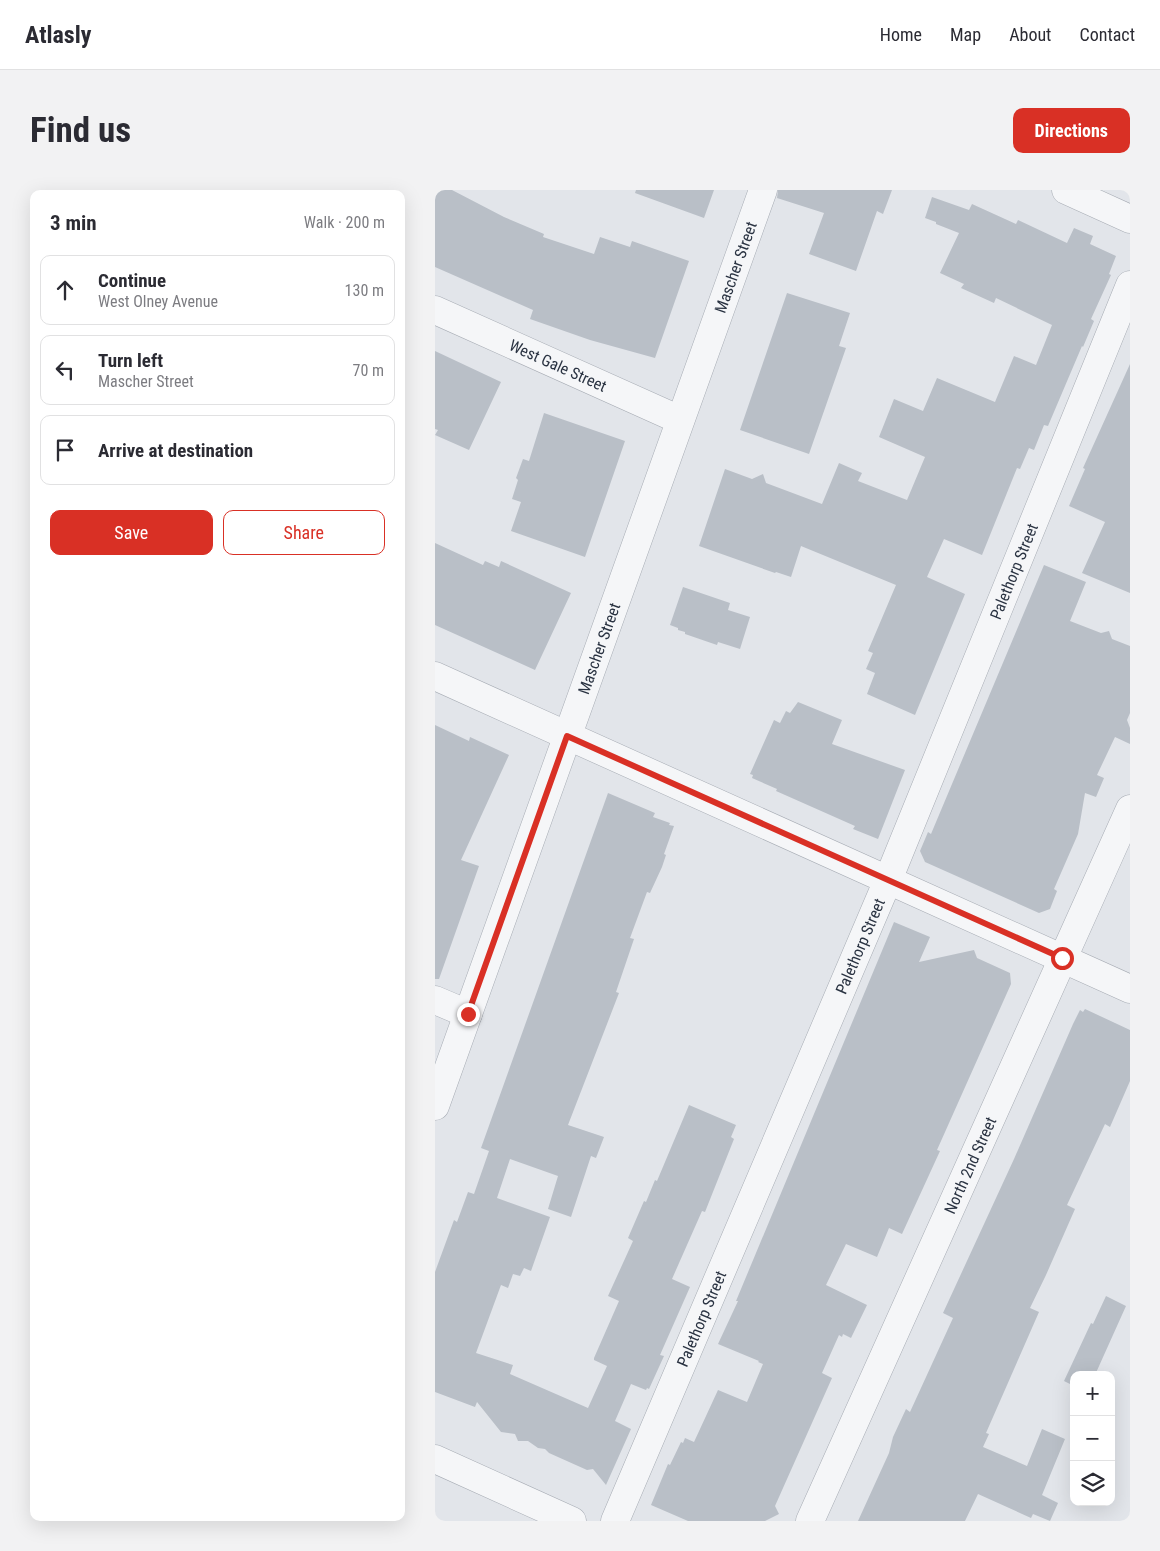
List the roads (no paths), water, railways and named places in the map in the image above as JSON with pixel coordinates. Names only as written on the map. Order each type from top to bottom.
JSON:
[{"type":"street","name":"Mascher Street","points":[[435,1106],[763,190]]},
{"type":"street","points":[[1066,190],[1130,219]]},
{"type":"street","name":"Palethorp Street","points":[[615,1521],[888,880],[1130,285]]},
{"type":"street","name":"West Gale Street","points":[[435,310],[680,420]]},
{"type":"street","points":[[435,676],[1130,989]]},
{"type":"street","name":"North 2nd Street","points":[[810,1521],[1130,809]]},
{"type":"street","points":[[435,1000],[468,1014]]},
{"type":"street","points":[[435,1459],[572,1521]]}]
